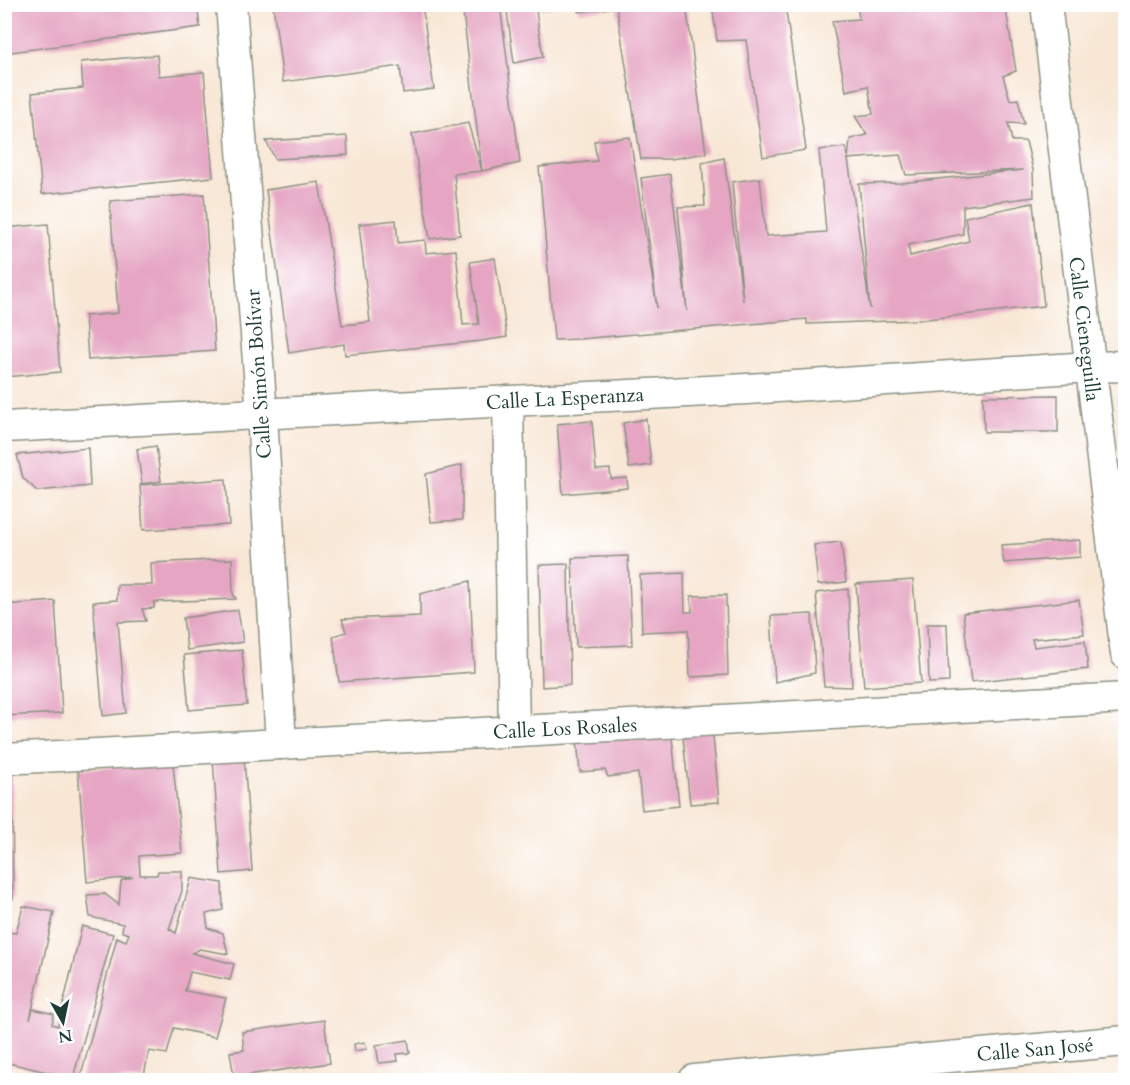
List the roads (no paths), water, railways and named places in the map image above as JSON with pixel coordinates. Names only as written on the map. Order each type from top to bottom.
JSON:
[{"type":"street","name":"Calle Simón Bolívar","points":[[231,4],[261,414],[281,744]]},
{"type":"street","name":"Calle Cieneguilla","points":[[1046,4],[1125,654]]},
{"type":"street","name":"Calle La Esperanza","points":[[4,427],[1125,366]]},
{"type":"street","points":[[508,401],[514,731]]},
{"type":"street","name":"Calle Los Rosales","points":[[4,759],[1125,698]]},
{"type":"street","name":"Calle San José","points":[[694,1080],[883,1072],[1125,1041]]}]
